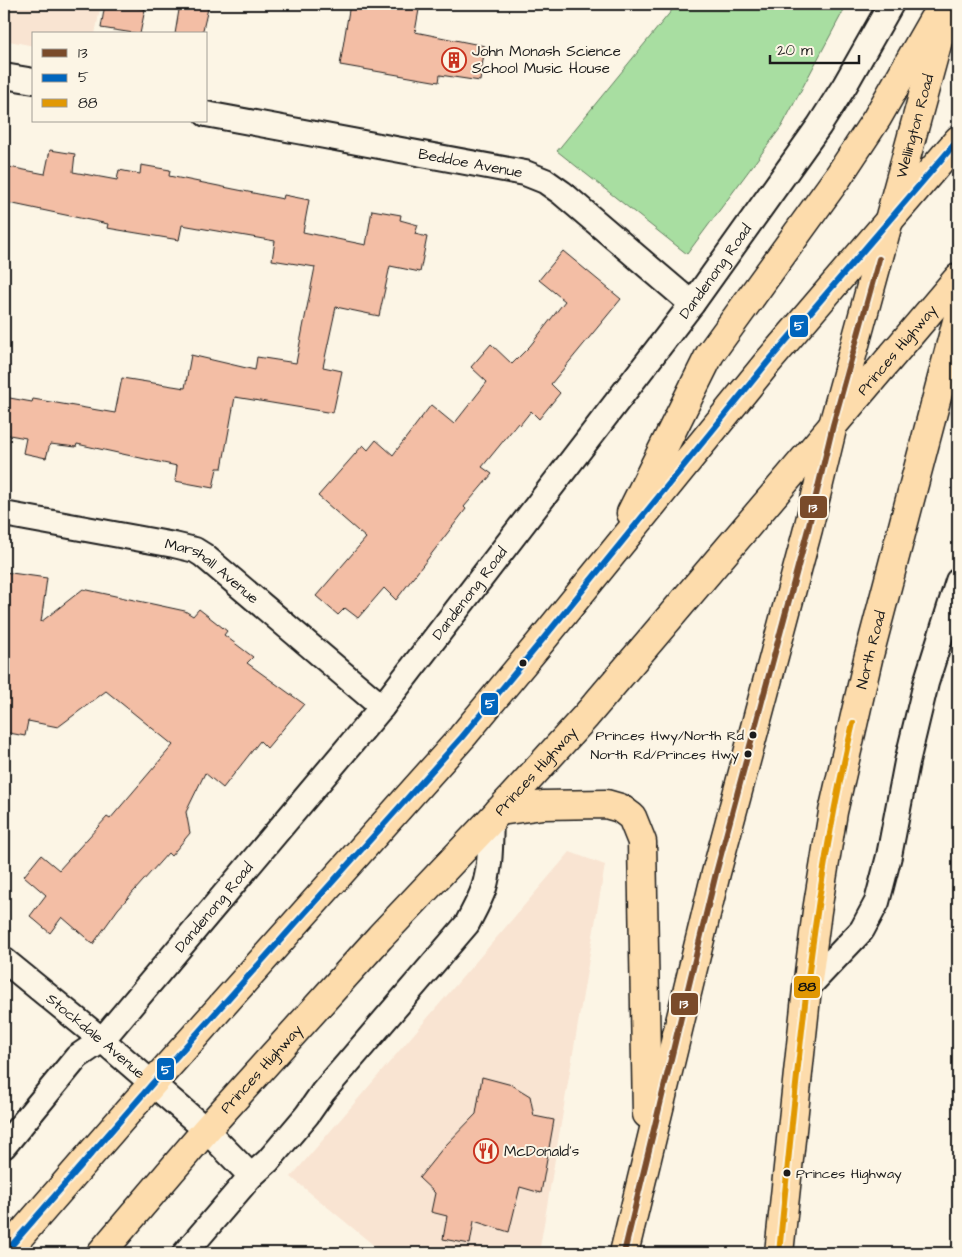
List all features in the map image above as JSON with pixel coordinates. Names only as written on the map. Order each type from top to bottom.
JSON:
[{"type":"highway","points":[[609,556],[710,354],[838,177],[885,104],[941,4]]},
{"type":"highway","name":"Wellington Road","points":[[889,220],[948,4]]},
{"type":"highway","points":[[5,1253],[152,1084],[414,792],[539,644],[767,363],[958,140]]},
{"type":"highway","points":[[624,1253],[716,873],[804,543],[833,425],[889,220]]},
{"type":"highway","name":"Princes Highway","points":[[101,1253],[206,1130],[380,937],[586,716],[958,278]]},
{"type":"highway","name":"North Road","points":[[779,1253],[807,988],[833,812],[868,659],[958,317]]},
{"type":"highway","points":[[936,401],[958,375]]},
{"type":"highway","points":[[495,815],[543,805],[606,804],[620,808],[632,817],[642,842],[648,1153]]},
{"type":"street","name":"Dandenong Road","points":[[4,1146],[77,1057],[102,1040],[382,707],[692,304],[824,117],[845,85],[890,4]]},
{"type":"street","points":[[4,76],[32,81]]},
{"type":"street","name":"Beddoe Avenue","points":[[208,114],[526,173],[545,181],[562,193],[692,304]]},
{"type":"street","name":"Marshall Avenue","points":[[4,514],[195,550],[382,707]]},
{"type":"street","points":[[807,988],[862,930],[877,902],[889,856],[907,762],[922,701],[957,589]]},
{"type":"street","points":[[185,1253],[251,1176],[268,1161],[307,1115],[323,1092],[467,924],[486,880],[495,815]]},
{"type":"street","name":"Stockdale Avenue","points":[[4,960],[102,1040],[206,1130],[251,1176]]},
{"type":"shaded area","points":[[4,4],[101,4],[95,32],[32,32],[32,46],[4,40]]},
{"type":"shaded area","points":[[570,852],[605,865],[539,1253],[383,1253],[291,1177]]},
{"type":"green space","points":[[677,4],[847,4],[782,126],[687,254],[557,151]]},
{"type":"building","points":[[105,4],[119,4],[145,9],[140,32],[101,28]]},
{"type":"building","points":[[180,4],[209,4],[202,32],[175,32]]},
{"type":"building","points":[[350,4],[420,4],[415,32],[485,46],[480,81],[440,75],[439,82],[340,65]]},
{"type":"building","points":[[50,150],[75,154],[73,172],[117,180],[119,170],[140,174],[141,165],[170,170],[169,176],[283,199],[284,195],[309,200],[303,232],[366,245],[372,210],[401,215],[400,220],[418,225],[415,234],[427,237],[420,272],[390,266],[379,316],[336,307],[323,367],[342,371],[333,413],[235,397],[222,468],[217,468],[213,488],[175,481],[177,466],[77,444],[76,447],[50,444],[46,458],[23,453],[26,438],[4,434],[4,397],[32,402],[33,399],[115,413],[122,378],[185,388],[191,355],[255,370],[257,357],[296,363],[315,267],[272,260],[275,241],[182,225],[179,240],[107,228],[108,224],[4,202],[4,166],[45,174]]},
{"type":"building","points":[[563,251],[621,299],[551,384],[560,393],[539,419],[531,411],[520,425],[518,423],[482,467],[492,474],[464,507],[466,509],[396,600],[384,588],[358,618],[345,608],[338,615],[316,596],[366,538],[318,496],[363,445],[368,450],[376,440],[393,455],[431,405],[454,424],[487,382],[471,367],[491,344],[512,364],[530,346],[565,301],[539,280]]},
{"type":"building","points":[[4,572],[47,578],[41,622],[83,589],[185,611],[193,616],[199,609],[227,631],[224,635],[253,657],[247,663],[304,704],[267,748],[260,741],[223,788],[205,773],[186,812],[190,833],[171,856],[168,853],[118,909],[93,944],[62,917],[50,933],[30,916],[46,895],[24,876],[41,855],[59,870],[107,817],[110,819],[173,745],[106,691],[58,727],[28,721],[25,736],[4,732]]},
{"type":"building","points":[[482,1077],[512,1085],[530,1096],[534,1116],[554,1120],[541,1193],[520,1187],[509,1232],[474,1221],[470,1244],[443,1239],[447,1216],[431,1212],[435,1193],[419,1178],[443,1148],[476,1114]]},
{"type":"transit line","name":"5","points":[[5,1253],[152,1084],[462,737],[767,363],[958,140]]},
{"type":"transit line","name":"13","points":[[624,1253],[716,873],[808,529],[833,425],[879,259]]},
{"type":"transit line","name":"88","points":[[779,1253],[799,1053],[816,920],[838,788],[853,723]]},
{"type":"place","name":"John Monash Science School Music House","points":[[454,60]]},
{"type":"place","name":"Princes Hwy/North Rd","points":[[753,735]]},
{"type":"place","name":"North Rd/Princes Hwy","points":[[748,754]]},
{"type":"place","name":"McDonald's","points":[[486,1151]]},
{"type":"place","name":"Princes Highway","points":[[787,1173]]}]
